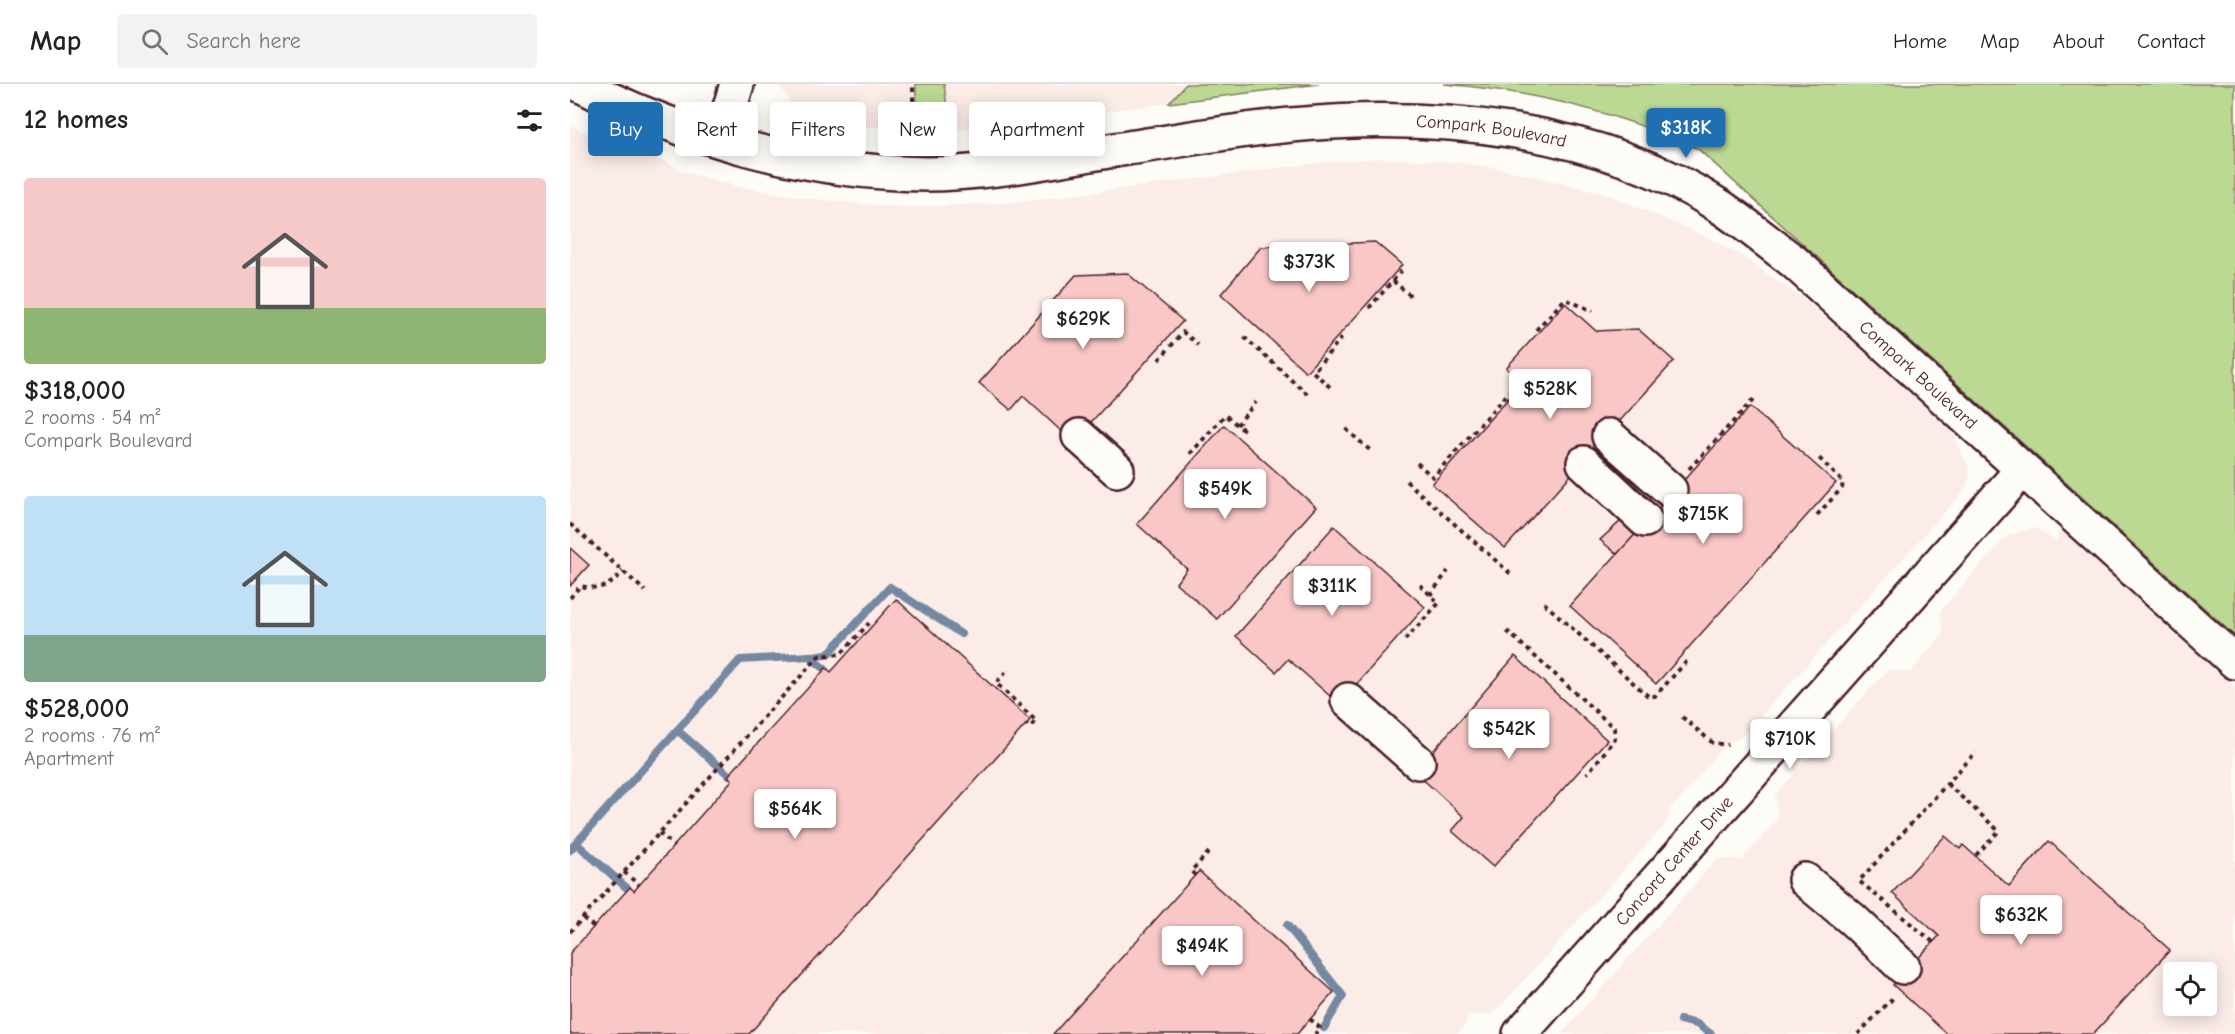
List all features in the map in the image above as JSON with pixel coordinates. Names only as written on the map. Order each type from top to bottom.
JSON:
[{"type":"street","name":"Compark Boulevard","points":[[578,84],[643,115],[675,125]]},
{"type":"street","points":[[732,102],[737,84]]},
{"type":"street","name":"Compark Boulevard","points":[[758,149],[825,164],[923,174],[957,173],[1290,125],[1335,121],[1408,120],[1454,124],[1526,134],[1576,145],[1657,174],[1720,207],[1742,222],[1809,276],[2235,662]]},
{"type":"street","points":[[1079,435],[1117,470]]},
{"type":"street","points":[[1609,436],[1677,482]]},
{"type":"street","points":[[1584,463],[1645,520]]},
{"type":"street","name":"Concord Center Drive","points":[[1520,1034],[2022,471]]},
{"type":"street","points":[[1348,700],[1418,762]]},
{"type":"street","points":[[1804,880],[1852,919],[1901,979]]},
{"type":"path","points":[[913,84],[913,102]]},
{"type":"path","points":[[1369,308],[1404,268]]},
{"type":"path","points":[[1393,281],[1412,297]]},
{"type":"path","points":[[1536,330],[1565,298],[1593,311]]},
{"type":"path","points":[[1159,360],[1183,332],[1198,345]]},
{"type":"path","points":[[1330,387],[1313,372],[1344,335]]},
{"type":"path","points":[[1244,337],[1311,397]]},
{"type":"path","points":[[1417,463],[1433,477],[1512,389]]},
{"type":"path","points":[[1677,482],[1754,399]]},
{"type":"path","points":[[1237,424],[1256,402]]},
{"type":"path","points":[[1190,454],[1225,415],[1246,433]]},
{"type":"path","points":[[1346,429],[1372,452]]},
{"type":"path","points":[[1817,515],[1842,488],[1843,482],[1819,458]]},
{"type":"path","points":[[1406,481],[1512,575]]},
{"type":"path","points":[[570,524],[645,591]]},
{"type":"path","points":[[1430,595],[1448,571]]},
{"type":"path","points":[[570,598],[580,586],[596,589],[610,585],[623,572]]},
{"type":"path","points":[[1406,640],[1439,603],[1418,583]]},
{"type":"path","points":[[1544,603],[1648,696],[1655,696],[1687,661]]},
{"type":"path","points":[[570,932],[819,656],[842,654],[869,623]]},
{"type":"path","points":[[1507,631],[1614,728],[1615,738],[1587,774]]},
{"type":"path","points":[[1006,672],[996,683],[1036,721],[1030,727],[1026,724]]},
{"type":"path","points":[[1682,717],[1713,743],[1728,745]]},
{"type":"path","points":[[1933,942],[1859,881],[1976,752]]},
{"type":"path","points":[[1947,784],[1999,831],[1975,856]]},
{"type":"path","points":[[659,833],[674,846]]},
{"type":"path","points":[[1195,875],[1191,871],[1209,852]]},
{"type":"path","points":[[624,872],[639,885]]},
{"type":"path","points":[[583,917],[594,927]]},
{"type":"path","points":[[1858,1034],[1901,979]]},
{"type":"path","points":[[1310,1019],[1320,1028],[1317,1033]]},
{"type":"shaded area","points":[[778,84],[1186,84],[1169,103],[1105,111],[1105,102],[969,102],[969,128],[957,129],[957,102],[878,102],[878,127],[866,127],[866,102],[789,102]]},
{"type":"shaded area","points":[[570,126],[588,133],[588,156],[650,156],[671,164],[679,170],[740,187],[813,199],[885,206],[917,207],[1019,202],[1324,162],[1377,158],[1458,162],[1508,170],[1611,196],[1696,232],[1737,253],[1804,299],[1955,433],[1958,447],[1970,472],[1963,492],[1742,737],[1726,743],[1678,802],[1670,807],[1668,819],[1662,828],[1500,1007],[1490,1015],[1468,1015],[1465,1025],[1457,1034],[570,1034]]},
{"type":"shaded area","points":[[2035,528],[2056,541],[2060,529],[2235,687],[2235,1034],[1561,1034],[1718,858],[1742,860],[1778,819],[1775,795],[1887,670],[1910,672],[1943,634],[1940,611],[2008,535]]},
{"type":"green space","points":[[916,84],[944,84],[946,102],[916,102]]},
{"type":"green space","points":[[1186,84],[1319,84],[1169,103]]},
{"type":"green space","points":[[1444,84],[2235,84],[2235,636],[1698,149],[1637,124],[1574,105],[1509,92]]},
{"type":"building","points":[[1375,242],[1402,265],[1306,372],[1221,294],[1261,247]]},
{"type":"building","points":[[1127,273],[1183,321],[1073,442],[1023,396],[1011,410],[979,383],[1076,275]]},
{"type":"building","points":[[1565,303],[1596,331],[1638,329],[1674,361],[1505,548],[1432,484],[1522,383],[1506,368]]},
{"type":"building","points":[[1750,407],[1836,483],[1656,684],[1570,606]]},
{"type":"building","points":[[1224,425],[1316,507],[1217,619],[1176,583],[1187,569],[1137,524]]},
{"type":"building","points":[[1622,520],[1641,528],[1617,554],[1600,540]]},
{"type":"building","points":[[1334,526],[1425,607],[1339,704],[1288,659],[1276,672],[1236,636]]},
{"type":"building","points":[[570,548],[589,565],[570,586]]},
{"type":"building","points":[[896,599],[1030,720],[749,1034],[570,1034],[570,953],[630,887],[634,891],[732,780],[728,776],[826,668],[831,672]]},
{"type":"building","points":[[1515,656],[1607,740],[1493,867],[1452,831],[1464,817],[1415,772]]},
{"type":"building","points":[[1945,836],[1960,849],[1963,845],[2009,886],[2049,841],[2170,950],[2093,1034],[1947,1034],[1893,985],[1939,936],[1892,893]]},
{"type":"building","points":[[1199,871],[1334,992],[1297,1034],[1053,1034]]},
{"type":"waterway","points":[[570,850],[740,660],[827,655],[890,587],[961,634]]},
{"type":"waterway","points":[[809,656],[825,669]]},
{"type":"waterway","points":[[677,730],[729,775]]},
{"type":"waterway","points":[[576,843],[628,889]]},
{"type":"waterway","points":[[1287,925],[1343,996],[1324,1028]]},
{"type":"waterway","points":[[1680,1020],[1697,1024],[1711,1034]]}]
